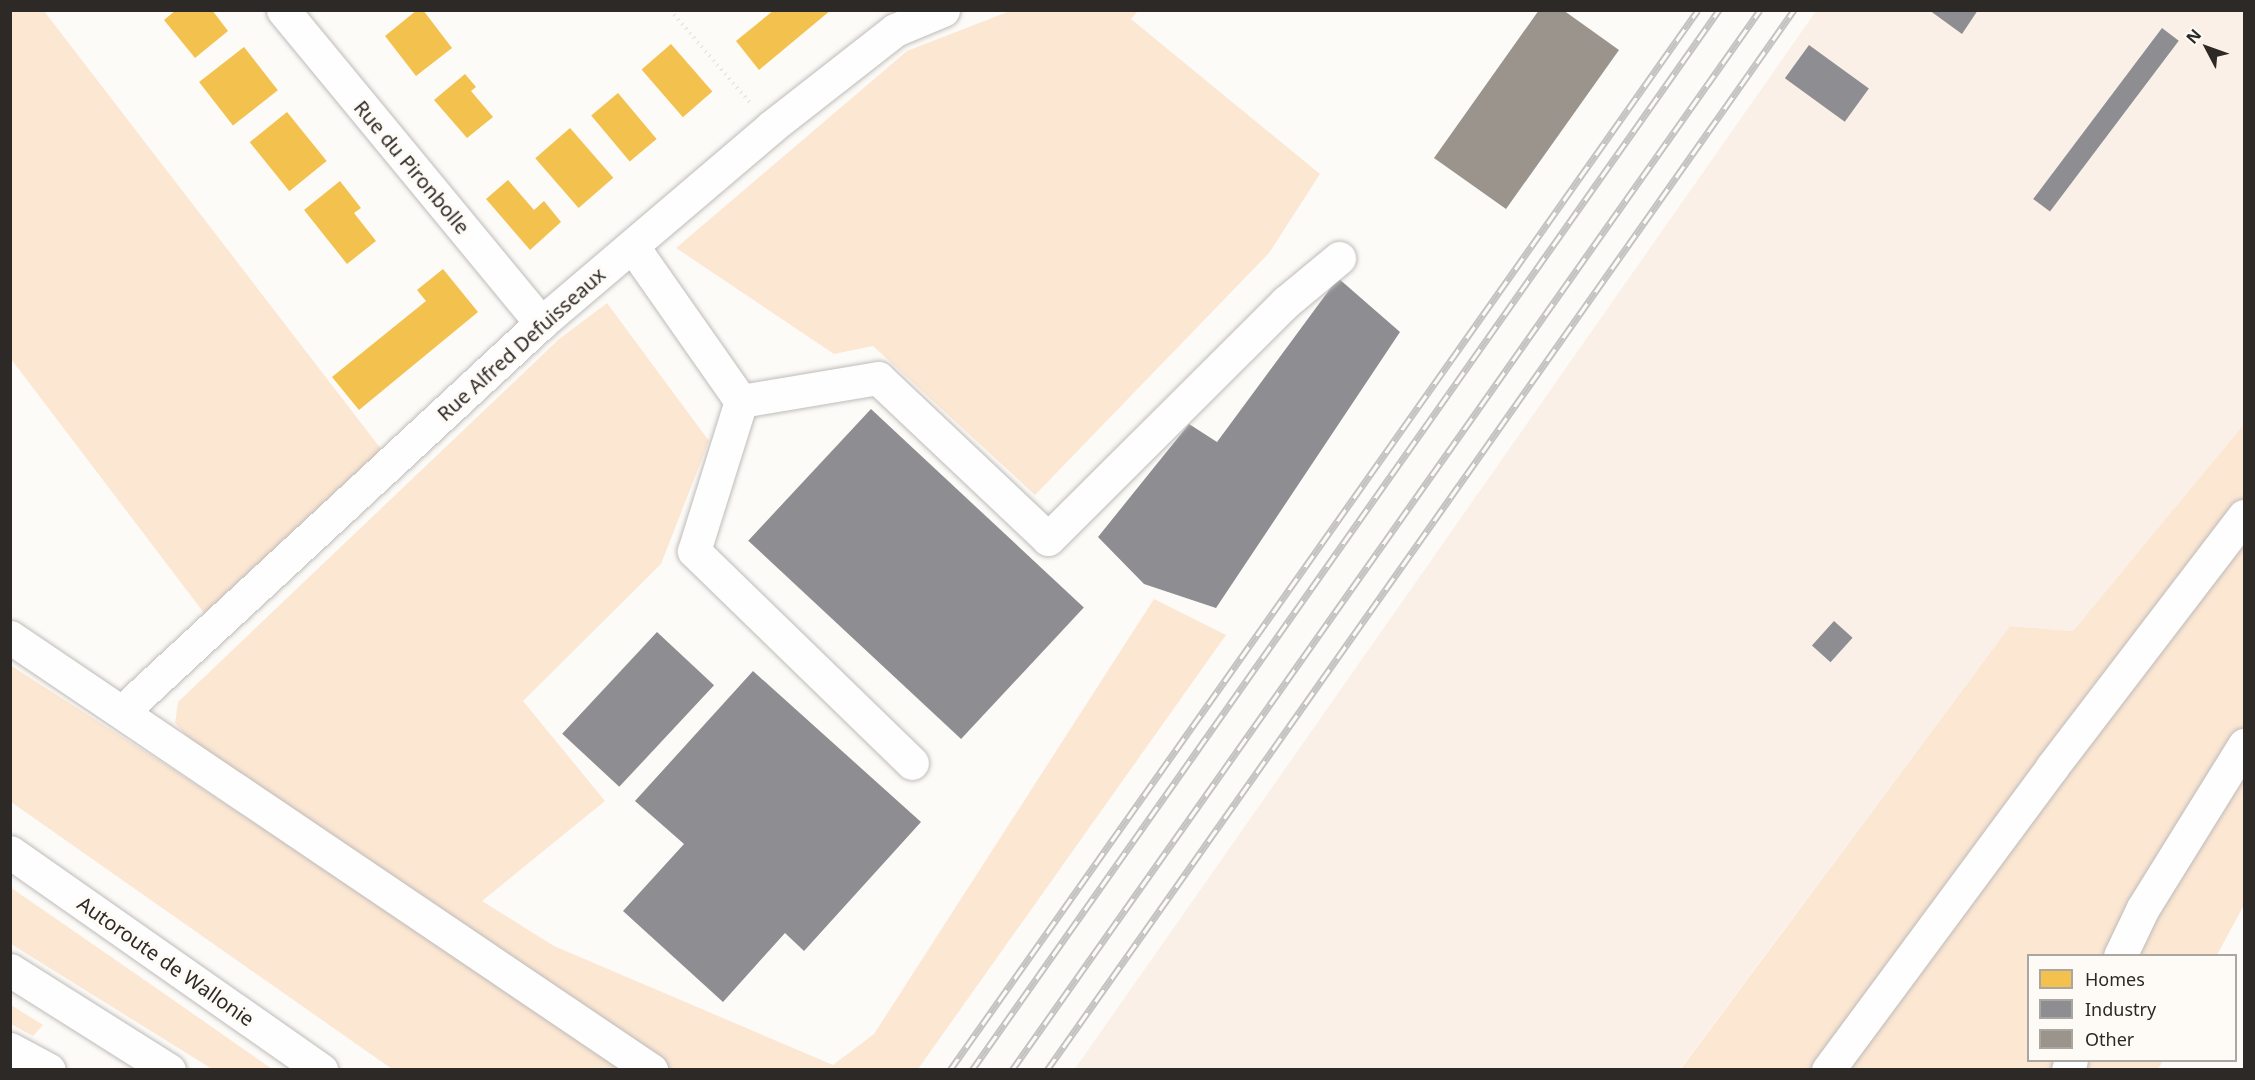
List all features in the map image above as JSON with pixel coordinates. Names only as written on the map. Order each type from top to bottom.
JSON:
[{"type":"main road","name":"Rue du Pironbolle","points":[[283,10],[541,323]]},
{"type":"main road","name":"Rue Alfred Defuisseaux","points":[[124,710],[541,323],[633,247],[771,127],[895,30],[943,10]]},
{"type":"main road","points":[[633,247],[741,401]]},
{"type":"main road","points":[[741,401],[878,378],[1048,539],[1286,302],[1339,258]]},
{"type":"main road","points":[[741,401],[694,551],[912,763]]},
{"type":"main road","points":[[1828,1070],[2052,767],[2244,516]]},
{"type":"main road","points":[[10,637],[124,710],[651,1070]]},
{"type":"main road","points":[[2121,954],[2143,908],[2244,745]]},
{"type":"main road","name":"Autoroute de Wallonie","points":[[10,852],[321,1070]]},
{"type":"main road","points":[[10,970],[169,1070]]},
{"type":"main road","points":[[10,1049],[49,1070]]},
{"type":"path","points":[[670,10],[771,127]]},
{"type":"shaded area","points":[[11,11],[44,11],[388,458],[223,638],[11,359]]},
{"type":"shaded area","points":[[1010,11],[1138,11],[1131,19],[1320,174],[1269,253],[1035,495],[873,346],[834,354],[676,248],[907,51]]},
{"type":"shaded area","points":[[1816,11],[2244,11],[2244,424],[2073,631],[2010,626],[1680,1069],[1074,1070]]},
{"type":"shaded area","points":[[607,303],[709,441],[661,564],[523,701],[605,801],[482,901],[554,946],[833,1065],[874,1034],[1154,599],[1226,635],[918,1069],[671,1069],[210,761],[175,723],[178,702],[558,340]]},
{"type":"shaded area","points":[[2244,424],[2244,905],[2218,954],[2027,954],[2027,1062],[2162,1062],[2158,1069],[1680,1070],[2010,626],[2073,631]]},
{"type":"shaded area","points":[[10,665],[177,772],[627,1069],[392,1069],[11,802]]},
{"type":"shaded area","points":[[10,887],[272,1069],[212,1069],[11,944]]},
{"type":"shaded area","points":[[11,1005],[43,1025],[33,1036],[11,1024]]},
{"type":"building: Homes","points":[[176,10],[212,10],[228,31],[195,58],[164,20]]},
{"type":"building: Homes","points":[[417,10],[423,10],[452,48],[416,76],[385,36]]},
{"type":"building: Homes","points":[[774,10],[831,10],[759,70],[736,41]]},
{"type":"building: Homes","points":[[671,44],[712,92],[683,117],[642,70]]},
{"type":"building: Homes","points":[[244,47],[278,90],[233,125],[199,82]]},
{"type":"building: Homes","points":[[465,74],[476,87],[471,91],[493,117],[467,138],[434,100]]},
{"type":"building: Homes","points":[[618,93],[657,139],[630,161],[591,115]]},
{"type":"building: Homes","points":[[287,112],[327,161],[289,191],[250,142]]},
{"type":"building: Homes","points":[[570,128],[613,178],[579,208],[535,158]]},
{"type":"building: Homes","points":[[508,180],[534,210],[544,201],[561,222],[530,250],[486,199]]},
{"type":"building: Homes","points":[[340,181],[361,208],[354,213],[376,241],[347,264],[304,210]]},
{"type":"building: Homes","points":[[443,269],[478,312],[359,410],[332,377],[426,301],[417,290]]},
{"type":"building: Industry","points":[[1929,10],[1978,10],[1962,34]]},
{"type":"building: Industry","points":[[2162,28],[2179,41],[2050,212],[2033,199]]},
{"type":"building: Industry","points":[[1809,45],[1869,88],[1845,122],[1785,78]]},
{"type":"building: Industry","points":[[1338,278],[1400,332],[1216,608],[1144,584],[1098,537],[1189,424],[1217,442]]},
{"type":"building: Industry","points":[[871,409],[1084,607],[961,739],[748,541]]},
{"type":"building: Industry","points":[[1834,621],[1853,638],[1830,662],[1812,646]]},
{"type":"building: Industry","points":[[657,632],[714,685],[619,787],[562,734]]},
{"type":"building: Industry","points":[[753,671],[921,822],[804,951],[785,933],[723,1002],[623,911],[684,844],[635,801]]},
{"type":"building: Other","points":[[1539,10],[1563,10],[1619,50],[1506,209],[1434,158]]},
{"type":"railway","points":[[950,1070],[1698,10]]},
{"type":"railway","points":[[972,1070],[1719,10]]},
{"type":"railway","points":[[1012,1070],[1760,10]]},
{"type":"railway","points":[[1047,1070],[1794,10]]}]
